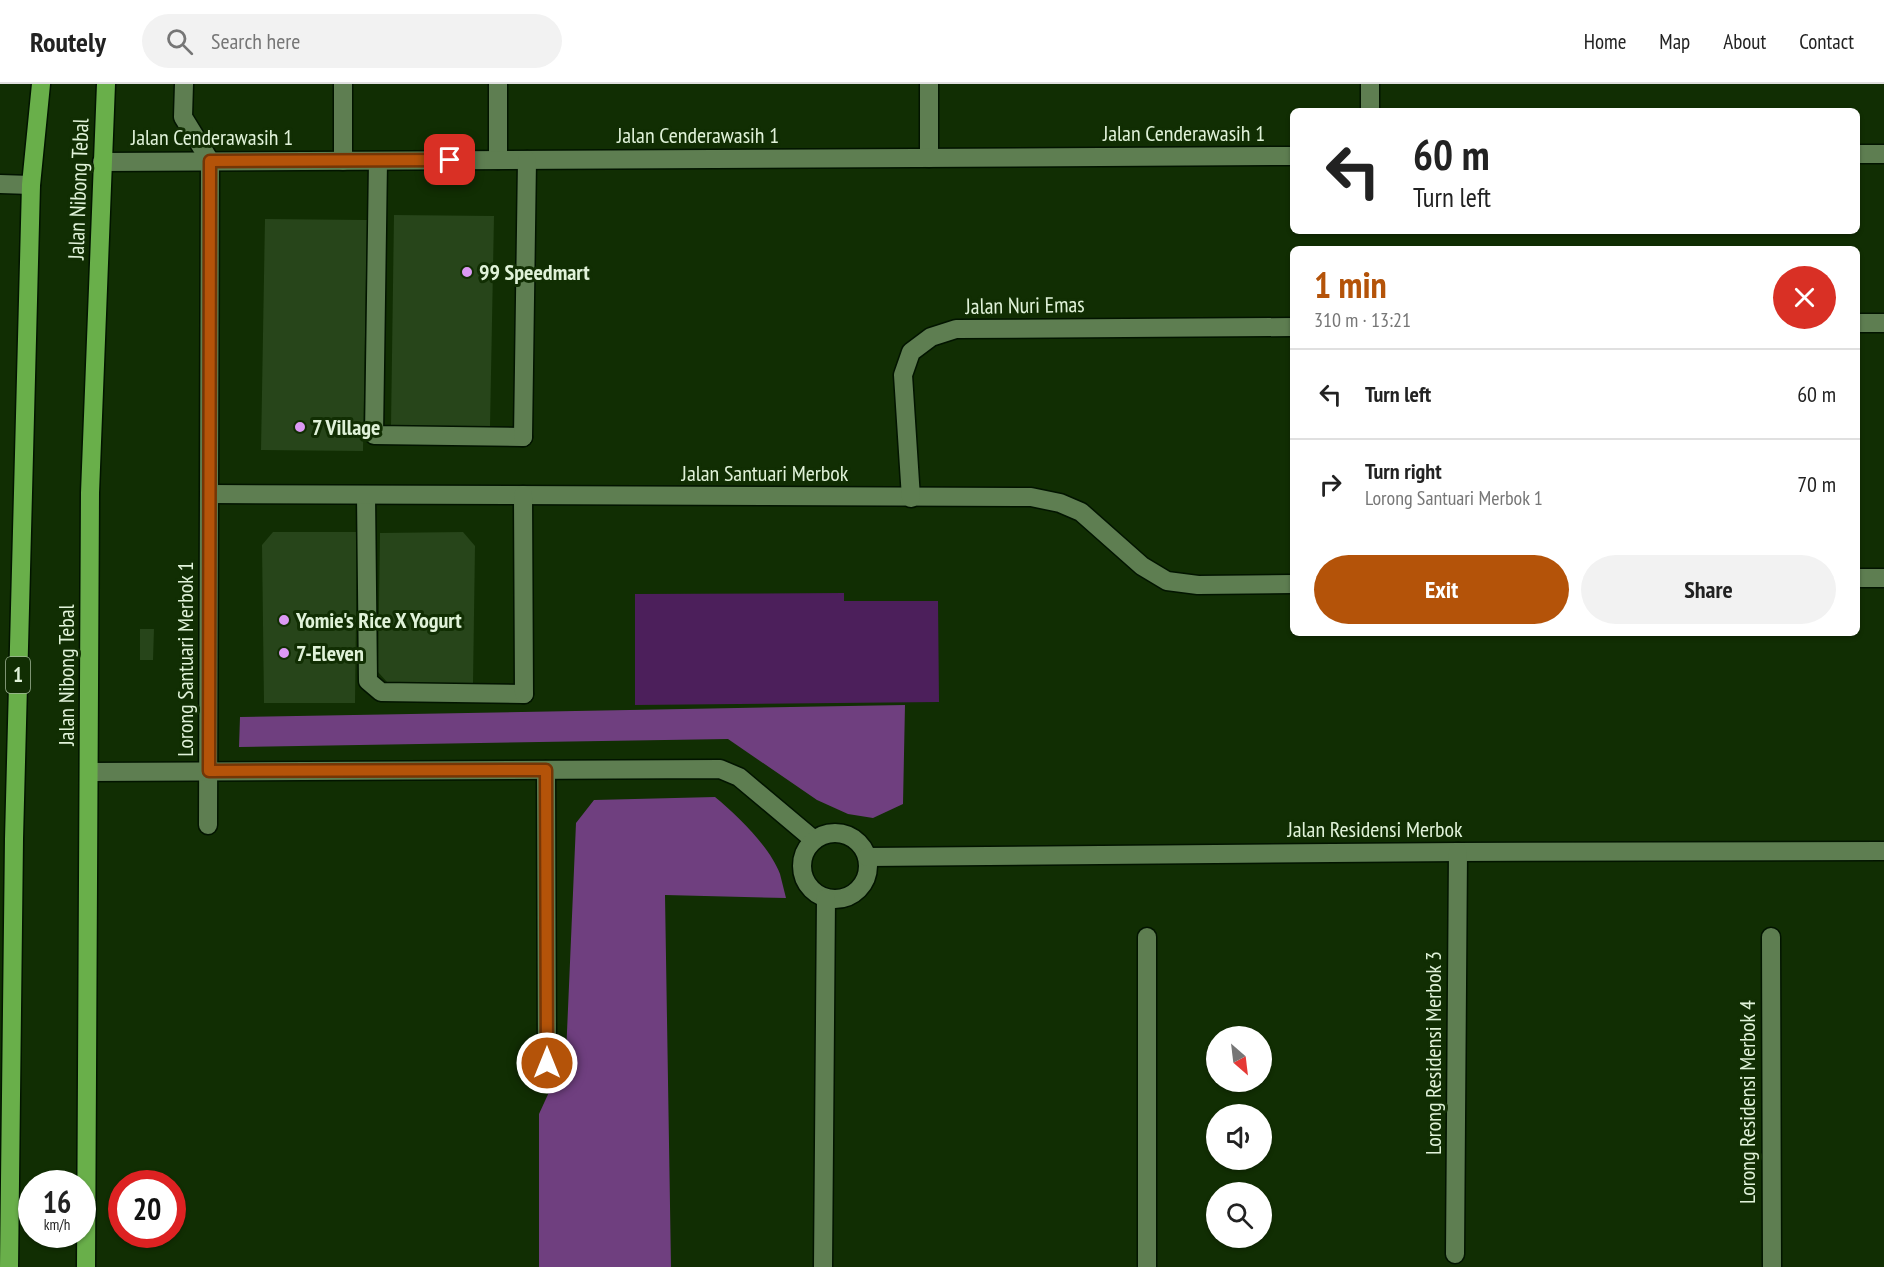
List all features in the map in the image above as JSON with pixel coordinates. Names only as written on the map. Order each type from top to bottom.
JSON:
[{"type":"highway","name":"Jalan Nibong Tebal","points":[[9,1267],[7,839],[31,185],[41,84]]},
{"type":"highway","name":"Jalan Nibong Tebal","points":[[86,1267],[90,493],[106,84]]},
{"type":"street","points":[[184,84],[183,117],[210,161]]},
{"type":"street","points":[[343,84],[343,161]]},
{"type":"street","points":[[498,84],[498,160]]},
{"type":"street","points":[[929,84],[929,158]]},
{"type":"street","points":[[1370,84],[1370,108]]},
{"type":"street","points":[[1860,154],[1884,153]]},
{"type":"street","name":"Jalan Cenderawasih 1","points":[[102,162],[1290,156]]},
{"type":"street","points":[[378,161],[374,435],[523,437],[527,160]]},
{"type":"street","name":"Lorong Santuari Merbok 1","points":[[208,825],[210,161]]},
{"type":"street","points":[[0,184],[31,185]]},
{"type":"street","points":[[1860,323],[1884,323]]},
{"type":"street","name":"Jalan Nuri Emas","points":[[910,498],[903,375],[911,352],[931,337],[956,329],[1290,327]]},
{"type":"street","name":"Jalan Santuari Merbok","points":[[210,494],[1031,497],[1060,503],[1080,512],[1142,566],[1167,581],[1198,585],[1290,584]]},
{"type":"street","points":[[366,495],[368,681],[381,693],[524,694],[523,495]]},
{"type":"street","points":[[1860,578],[1884,578]]},
{"type":"street","points":[[90,772],[720,769],[739,777],[814,840]]},
{"type":"street","points":[[546,770],[547,1063]]},
{"type":"street","points":[[824,834],[845,834],[855,839],[862,847],[867,857],[866,876],[855,892],[846,897],[826,898],[817,894],[809,886],[804,878],[803,857],[814,840],[824,834]]},
{"type":"street","name":"Jalan Residensi Merbok","points":[[867,857],[1884,851]]},
{"type":"street","name":"Lorong Residensi Merbok 3","points":[[1455,1254],[1458,852]]},
{"type":"street","points":[[823,1267],[826,898]]},
{"type":"street","points":[[1146,937],[1147,1267]]},
{"type":"street","name":"Lorong Residensi Merbok 4","points":[[1771,937],[1772,1267]]},
{"type":"shaded area","points":[[844,593],[844,601],[938,601],[939,702],[635,705],[635,594]]},
{"type":"shaded area","points":[[905,705],[903,804],[873,818],[848,814],[817,800],[728,739],[239,747],[240,717]]},
{"type":"shaded area","points":[[715,797],[743,822],[769,853],[780,874],[786,898],[665,895],[671,1267],[539,1267],[539,1114],[566,1055],[576,823],[594,800]]},
{"type":"building","points":[[394,215],[494,216],[490,427],[391,426]]},
{"type":"building","points":[[265,219],[367,220],[363,451],[261,450]]},
{"type":"building","points":[[273,532],[357,532],[355,703],[264,703],[262,545]]},
{"type":"building","points":[[463,532],[475,546],[473,683],[388,683],[378,672],[380,533]]},
{"type":"building","points":[[140,629],[154,629],[153,660],[140,660]]},
{"type":"place","name":"99 Speedmart","points":[[467,272]]},
{"type":"place","name":"7 Village","points":[[300,427]]},
{"type":"place","name":"Yomie's Rice X Yogurt","points":[[284,620]]},
{"type":"place","name":"7-Eleven","points":[[284,653]]},
{"type":"route","points":[[450,160],[210,161],[209,771],[546,770],[547,1063]]}]
